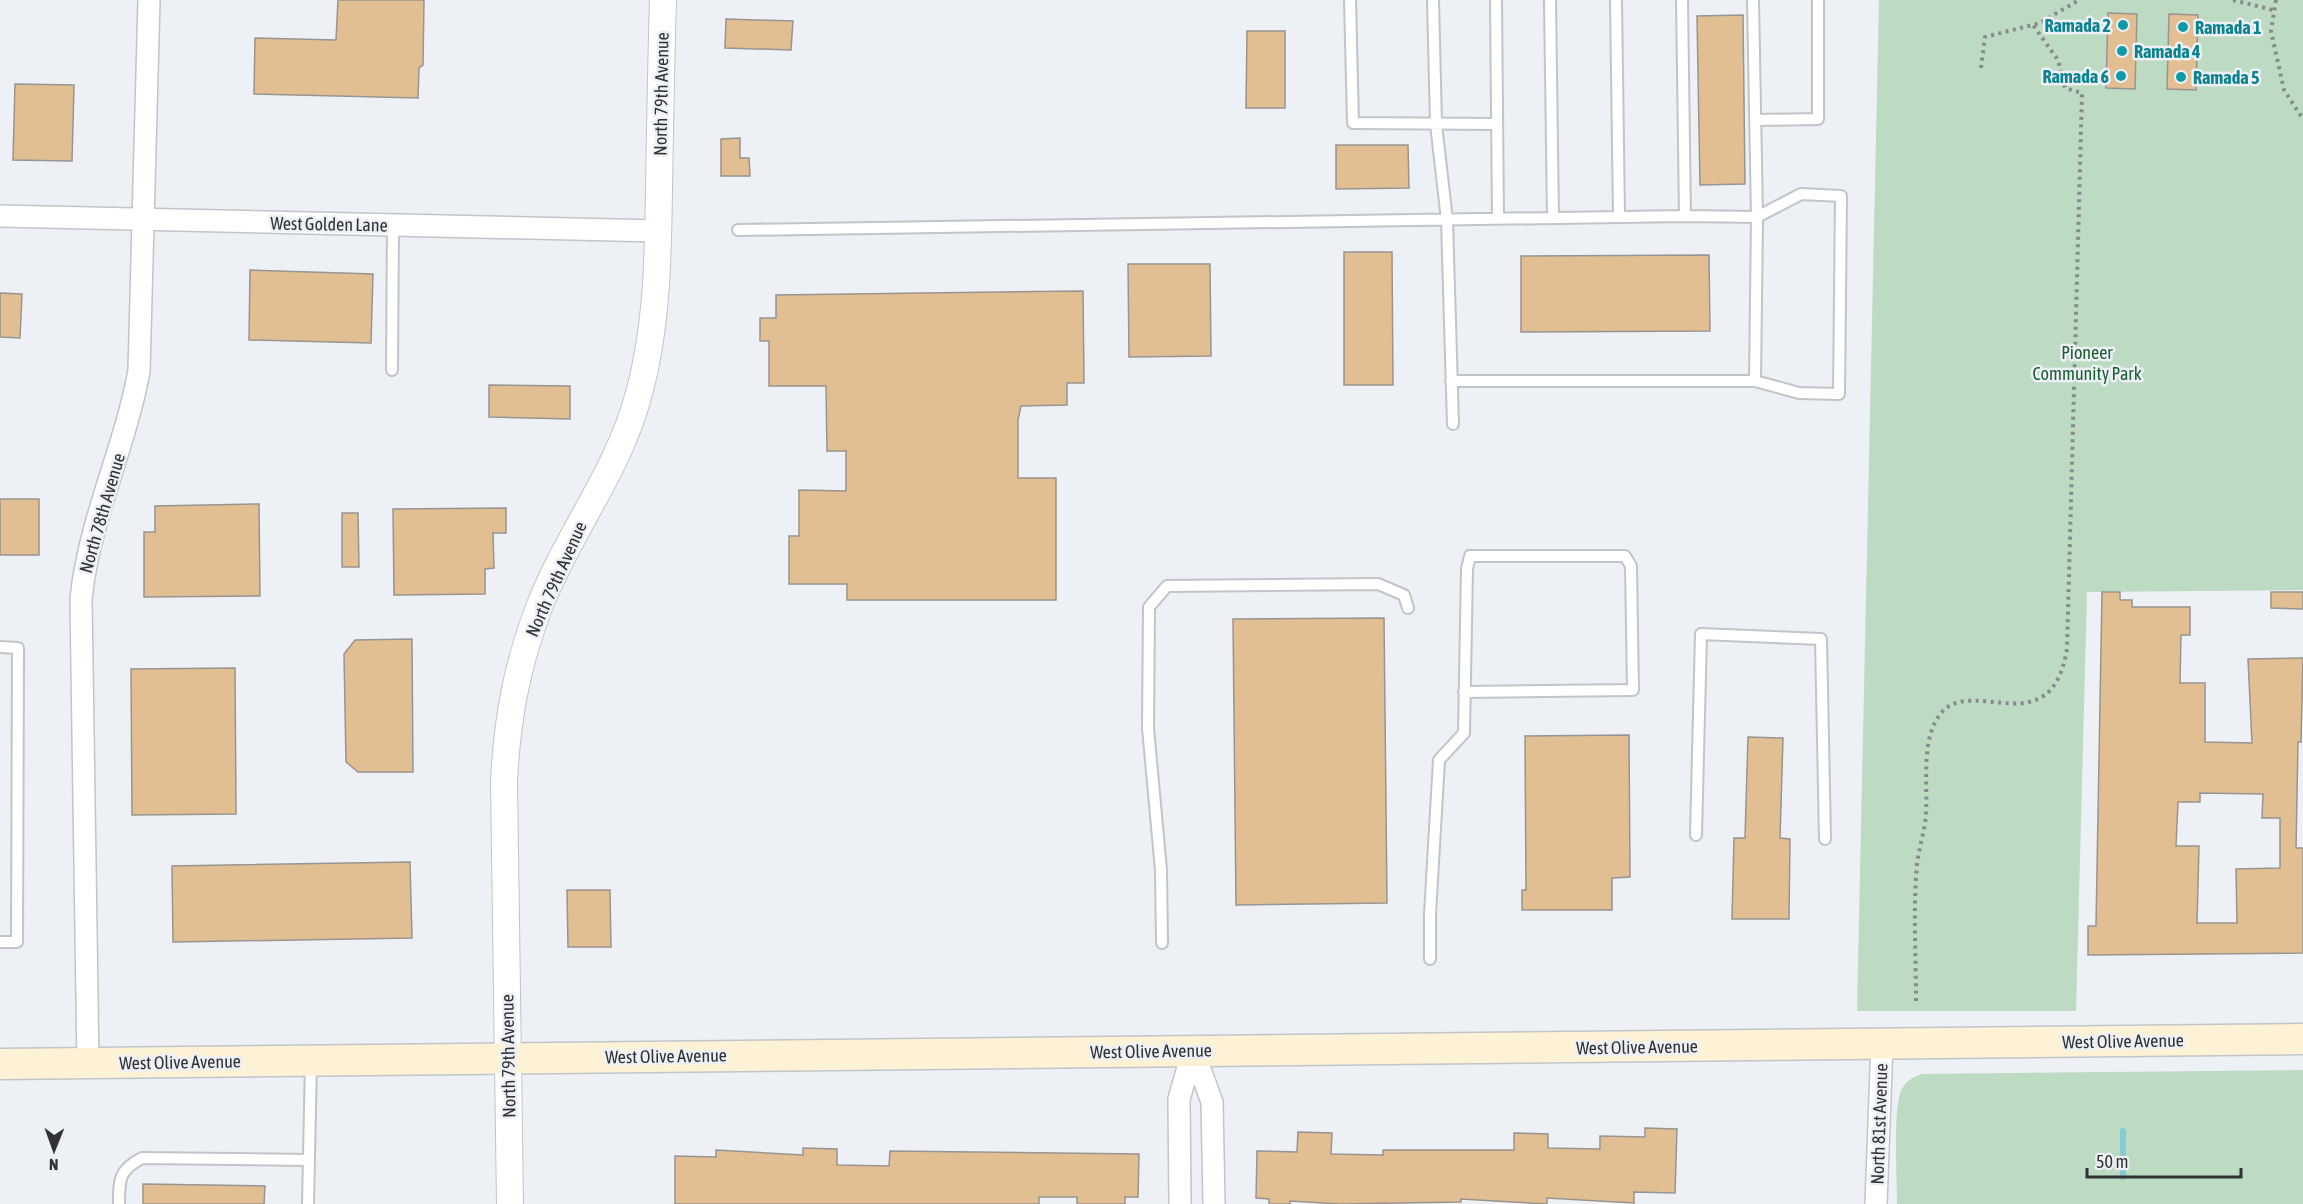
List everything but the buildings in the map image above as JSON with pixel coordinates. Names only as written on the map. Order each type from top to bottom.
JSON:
[{"type":"main road","name":"West Olive Avenue","points":[[0,1064],[2303,1039]]},
{"type":"street","name":"North 78th Avenue","points":[[88,1064],[81,599],[91,538],[129,421],[140,371],[149,0]]},
{"type":"street","name":"North 79th Avenue","points":[[510,1204],[504,782],[509,716],[515,684],[540,604],[619,448],[638,398],[651,342],[658,231],[663,0]]},
{"type":"street","name":"West Golden Lane","points":[[0,216],[658,231]]},
{"type":"street","name":"North 81st Avenue","points":[[1876,1204],[1882,1044]]},
{"type":"street","points":[[1180,1204],[1179,1099],[1193,1050]]},
{"type":"street","points":[[1193,1050],[1212,1102],[1214,1204]]},
{"type":"lane","points":[[1350,0],[1353,123],[1497,124]]},
{"type":"lane","points":[[1433,0],[1436,124],[1447,220],[1453,424]]},
{"type":"lane","points":[[1496,0],[1498,219]]},
{"type":"lane","points":[[1550,0],[1553,218]]},
{"type":"lane","points":[[1616,0],[1619,217]]},
{"type":"lane","points":[[1682,0],[1685,216]]},
{"type":"lane","points":[[1753,0],[1757,217],[1755,381]]},
{"type":"lane","points":[[1756,120],[1818,118],[1818,0]]},
{"type":"lane","points":[[738,230],[1685,216],[1757,217],[1801,194],[1841,196],[1839,394],[1799,393],[1755,381],[1451,381]]},
{"type":"lane","points":[[392,370],[393,225]]},
{"type":"lane","points":[[1430,959],[1430,914],[1439,760],[1464,733],[1464,692],[1467,569],[1470,556],[1625,556],[1631,566],[1633,690],[1464,692]]},
{"type":"lane","points":[[1162,943],[1161,870],[1148,728],[1149,607],[1156,596],[1167,586],[1378,584],[1404,595],[1408,608]]},
{"type":"lane","points":[[1696,835],[1701,634],[1821,639],[1825,839]]},
{"type":"lane","points":[[0,647],[18,648],[18,695],[17,942],[0,942]]},
{"type":"lane","points":[[308,1204],[310,1061]]},
{"type":"lane","points":[[119,1204],[119,1183],[126,1166],[142,1158],[309,1160]]},
{"type":"path","points":[[1981,68],[1986,37],[2033,25],[2079,0]]},
{"type":"path","points":[[2233,0],[2273,10]]},
{"type":"path","points":[[2276,0],[2271,31],[2284,90],[2303,119]]},
{"type":"path","points":[[1916,1001],[1917,863],[1926,817],[1932,726],[1944,710],[1963,702],[2025,703],[2042,697],[2063,674],[2067,649],[2082,93],[2065,88],[2058,60],[2033,25]]},
{"type":"path","points":[[2039,373],[2133,374]]},
{"type":"green space","name":"Pioneer Community Park","points":[[1879,0],[2303,0],[2303,590],[2087,592],[2076,1011],[1857,1011]]},
{"type":"green space","points":[[2303,1070],[2303,1204],[1897,1204],[1896,1129],[1899,1100],[1905,1085],[1912,1078],[1922,1074]]},
{"type":"waterway","points":[[2123,1131],[2123,1177]]},
{"type":"place","name":"Ramada 2","points":[[2123,25]]},
{"type":"place","name":"Ramada 1","points":[[2183,27]]},
{"type":"place","name":"Ramada 4","points":[[2122,51]]},
{"type":"place","name":"Ramada 6","points":[[2121,76]]},
{"type":"place","name":"Ramada 5","points":[[2181,77]]}]
